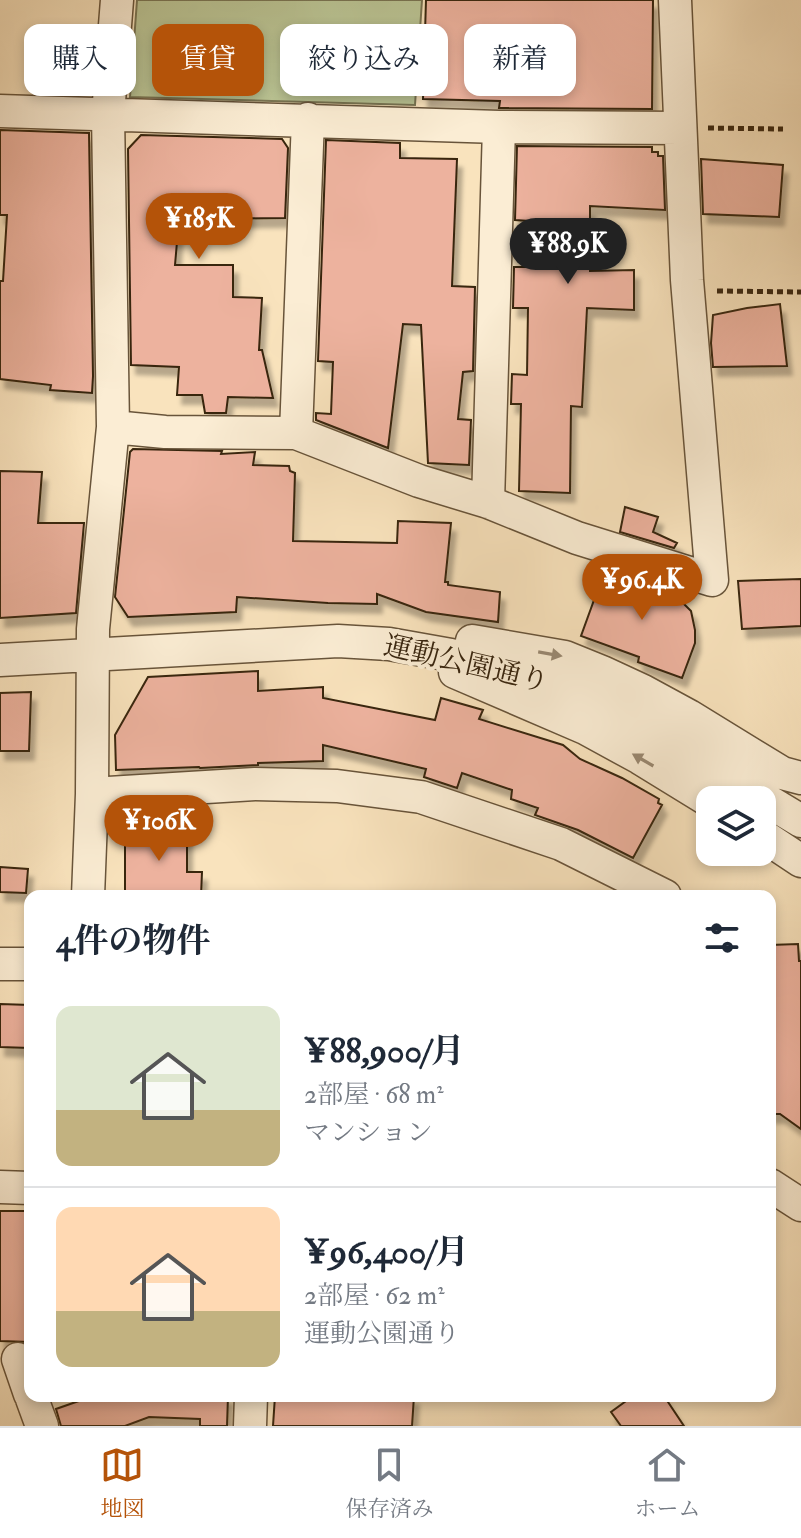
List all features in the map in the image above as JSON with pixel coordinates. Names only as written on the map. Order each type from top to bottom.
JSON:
[{"type":"street","points":[[88,890],[93,629],[113,427],[108,114],[117,0]]},
{"type":"street","points":[[113,427],[165,432],[296,433],[419,481],[488,502],[577,538],[712,580],[688,290],[675,0]]},
{"type":"street","points":[[0,111],[499,127],[680,128]]},
{"type":"street","points":[[296,433],[308,119]]},
{"type":"street","points":[[488,502],[499,127]]},
{"type":"street","name":"運動公園通り","points":[[0,660],[338,641],[389,644],[451,655],[556,683],[632,719],[801,821]]},
{"type":"street","points":[[389,644],[475,641],[565,657],[643,691],[782,773],[801,778]]},
{"type":"street","points":[[389,644],[585,728],[696,792]]},
{"type":"street","points":[[92,794],[255,784],[337,786],[421,797],[561,844],[653,890]]},
{"type":"street","points":[[776,844],[801,861]]},
{"type":"street","points":[[0,964],[24,964]]},
{"type":"street","points":[[0,1187],[24,1188]]},
{"type":"street","points":[[776,1189],[801,1205]]},
{"type":"street","points":[[16,1359],[24,1380]]},
{"type":"street","points":[[33,1402],[42,1426]]},
{"type":"street","points":[[250,1426],[251,1402]]},
{"type":"path","points":[[680,128],[783,129]]},
{"type":"path","points":[[688,290],[801,292]]},
{"type":"green space","points":[[137,0],[422,0],[420,24],[280,24],[280,96],[416,96],[415,105],[130,97],[136,96]]},
{"type":"building","points":[[426,0],[653,0],[652,109],[499,108],[500,101],[423,99],[423,96],[448,96],[448,24],[425,24]]},
{"type":"building","points":[[0,130],[89,133],[92,393],[50,390],[51,385],[0,379],[0,281],[3,281],[7,215],[0,215]]},
{"type":"building","points":[[141,135],[282,139],[288,148],[285,218],[179,219],[175,265],[233,265],[233,297],[262,298],[259,350],[262,350],[273,398],[228,397],[226,413],[205,413],[202,395],[177,395],[179,367],[131,365],[128,149]]},
{"type":"building","points":[[326,140],[400,143],[400,158],[457,159],[452,286],[475,287],[473,371],[463,372],[458,419],[471,420],[469,465],[428,463],[421,325],[403,324],[388,448],[316,420],[316,413],[331,414],[333,362],[318,361]]},
{"type":"building","points":[[517,146],[652,147],[652,152],[663,156],[665,210],[590,206],[590,271],[634,270],[634,310],[587,308],[582,407],[571,406],[570,493],[519,491],[521,404],[511,404],[512,374],[527,375],[528,308],[513,308],[514,267],[526,267],[529,221],[515,220]]},
{"type":"building","points":[[701,159],[783,165],[779,217],[703,214]]},
{"type":"building","points":[[780,304],[787,366],[713,367],[713,315]]},
{"type":"building","points":[[133,449],[222,451],[221,454],[255,452],[253,465],[289,466],[290,471],[295,473],[293,541],[397,543],[398,521],[451,523],[445,582],[448,585],[500,592],[498,622],[426,612],[377,594],[377,604],[237,597],[236,612],[128,617],[115,597],[130,452]]},
{"type":"building","points":[[0,471],[42,472],[38,523],[84,523],[76,613],[0,618]]},
{"type":"building","points":[[625,507],[658,517],[653,532],[677,543],[674,548],[620,532]]},
{"type":"building","points":[[606,567],[661,584],[691,611],[695,643],[682,678],[638,662],[639,657],[581,636]]},
{"type":"building","points":[[801,579],[801,626],[742,629],[738,581]]},
{"type":"building","points":[[258,671],[258,691],[323,687],[323,698],[435,720],[441,698],[483,710],[479,719],[563,745],[580,759],[659,799],[658,803],[662,805],[633,858],[578,830],[535,815],[538,808],[511,799],[512,790],[462,773],[457,788],[424,777],[426,769],[323,745],[323,761],[116,770],[115,735],[148,677]]},
{"type":"building","points":[[31,692],[29,751],[0,751],[0,693]]},
{"type":"building","points":[[125,826],[187,827],[187,872],[202,872],[201,890],[125,890]]},
{"type":"building","points":[[0,867],[28,869],[24,893],[0,892]]},
{"type":"building","points":[[798,944],[801,961],[801,1129],[776,1114],[776,945]]},
{"type":"building","points":[[0,1004],[24,1005],[24,1048],[0,1047]]},
{"type":"building","points":[[0,1211],[24,1211],[24,1342],[0,1341]]},
{"type":"building","points":[[76,1402],[228,1402],[227,1426],[200,1426],[200,1419],[149,1417],[125,1426],[61,1426],[56,1409]]},
{"type":"building","points":[[275,1402],[414,1402],[412,1426],[273,1426]]},
{"type":"building","points":[[625,1402],[668,1402],[684,1426],[621,1426],[611,1412]]}]
